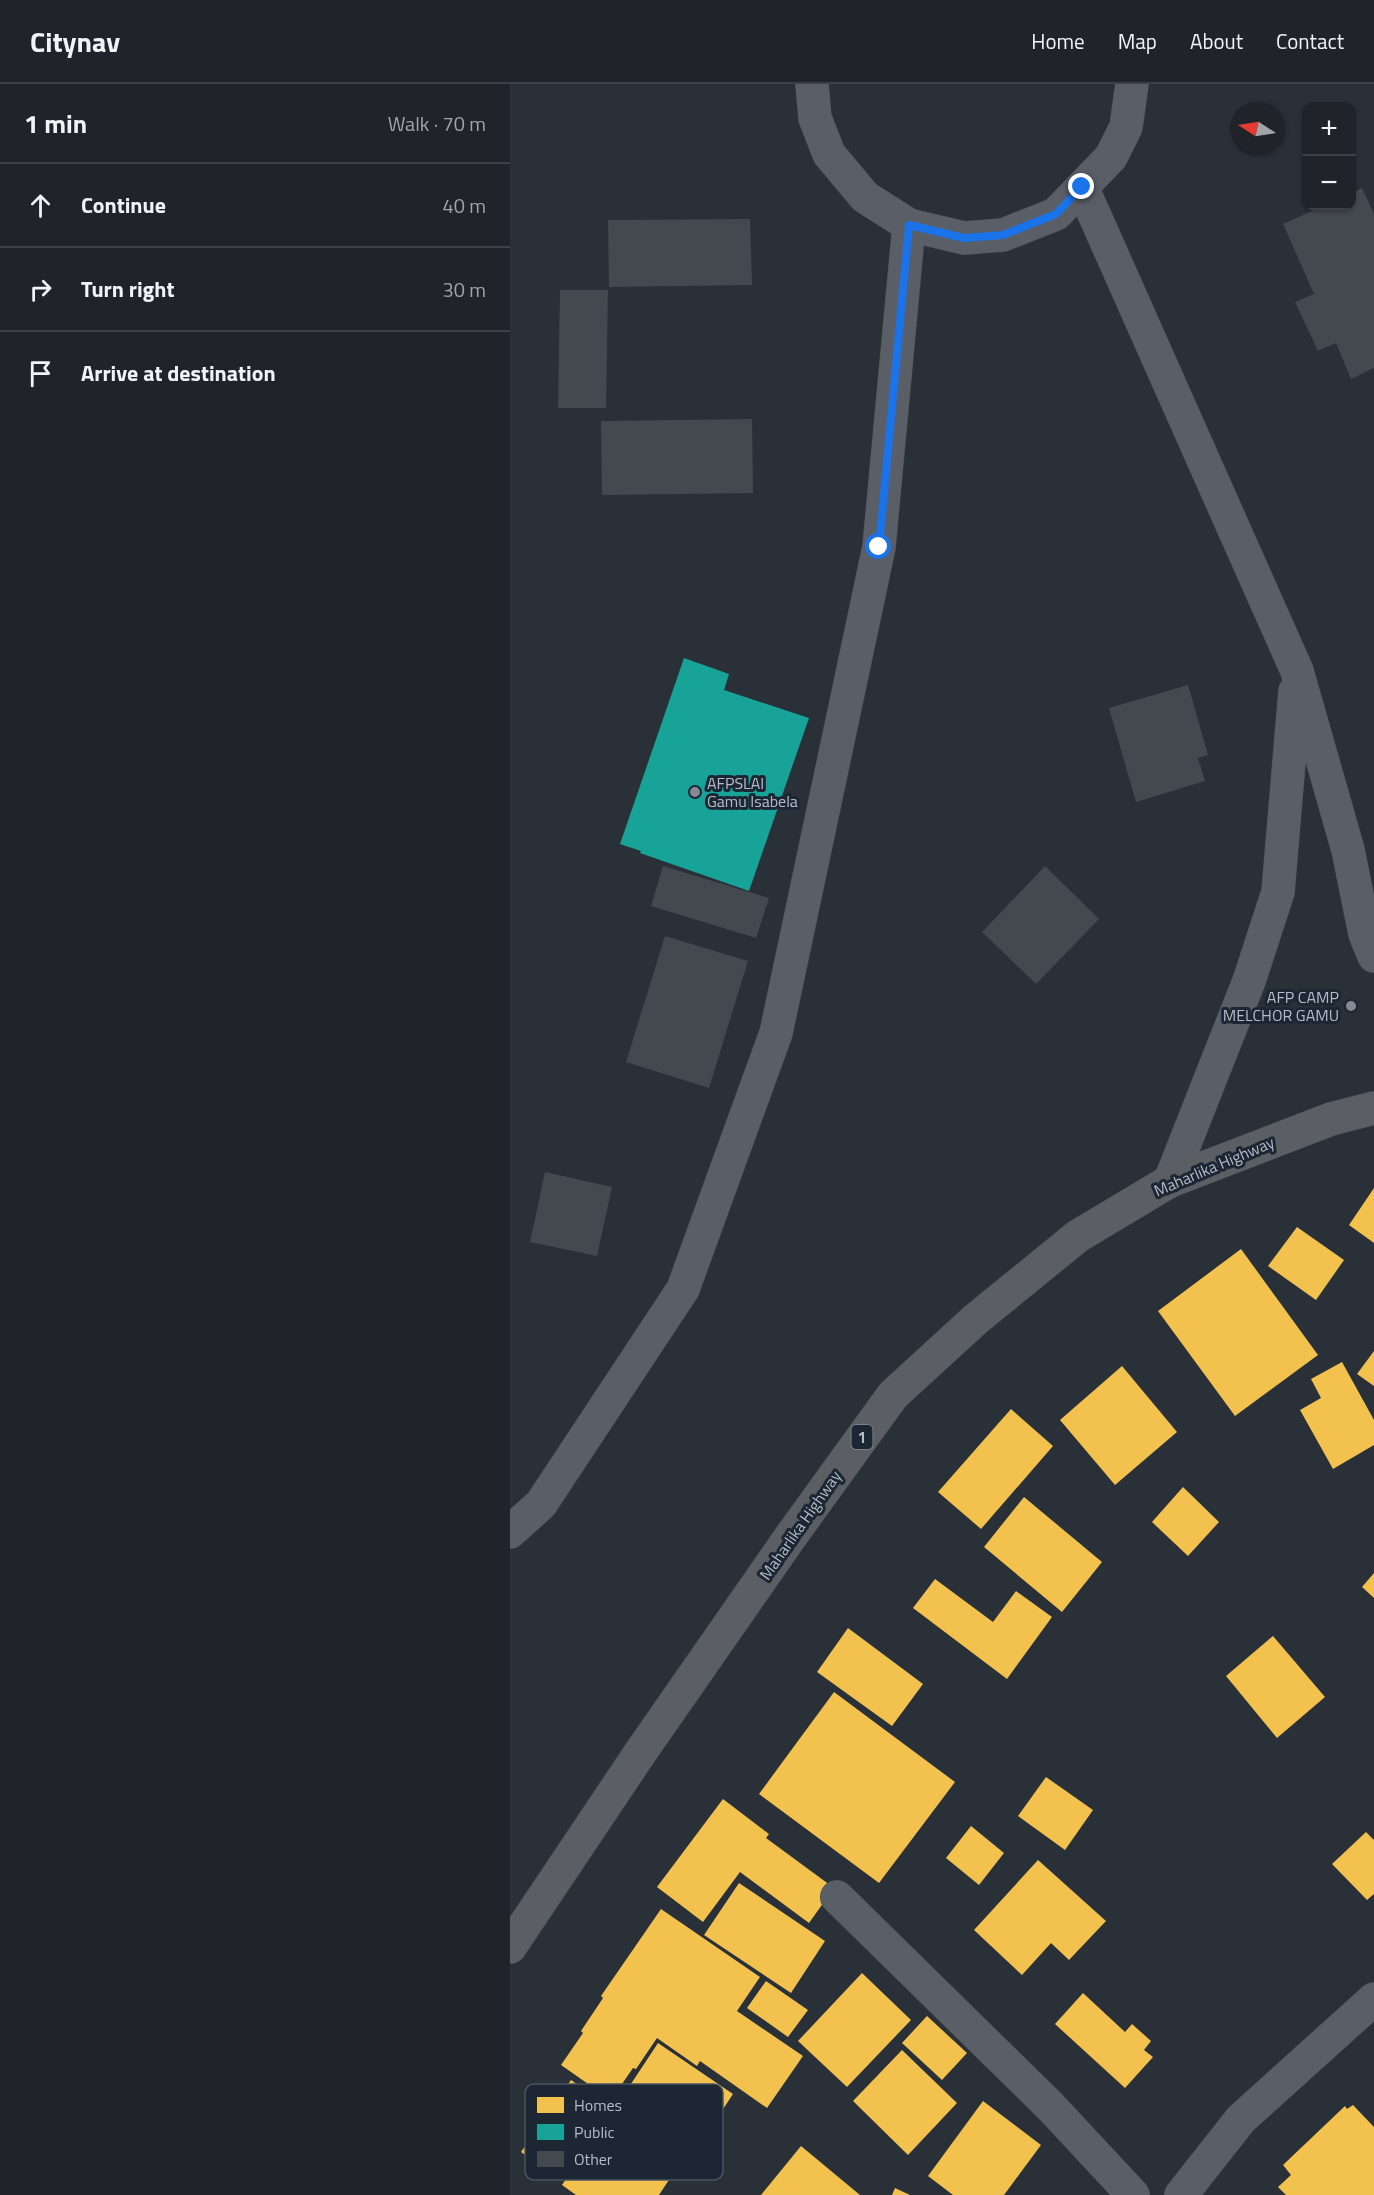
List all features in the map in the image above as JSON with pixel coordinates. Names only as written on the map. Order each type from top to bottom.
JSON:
[{"type":"highway","name":"Maharlika Highway","points":[[510,1947],[646,1744],[892,1395],[976,1319],[1078,1236],[1170,1181],[1331,1119],[1374,1108]]},
{"type":"street","points":[[812,84],[815,118],[829,154],[864,197],[909,225],[964,238],[1003,235],[1056,214],[1111,157],[1125,127],[1132,84]]},
{"type":"street","points":[[1082,187],[1297,671],[1348,850],[1365,934],[1374,956]]},
{"type":"street","points":[[510,1532],[541,1504],[682,1289],[776,1033],[879,547],[909,225]]},
{"type":"street","points":[[1170,1181],[1248,981],[1278,892],[1297,671]]},
{"type":"street","points":[[837,1897],[1029,2086],[1133,2195]]},
{"type":"street","points":[[1181,2195],[1241,2119],[1374,1999]]},
{"type":"building: Homes","points":[[1374,1188],[1374,1243],[1349,1225]]},
{"type":"building: Homes","points":[[1297,1227],[1344,1260],[1316,1300],[1268,1266]]},
{"type":"building: Homes","points":[[1241,1249],[1318,1355],[1235,1416],[1158,1311]]},
{"type":"building: Homes","points":[[1374,1351],[1374,1386],[1357,1374]]},
{"type":"building: Homes","points":[[1342,1362],[1374,1420],[1374,1445],[1333,1469],[1300,1410],[1321,1398],[1311,1379]]},
{"type":"building: Homes","points":[[1122,1366],[1177,1432],[1115,1485],[1060,1420]]},
{"type":"building: Homes","points":[[1011,1409],[1053,1446],[981,1529],[938,1492]]},
{"type":"building: Homes","points":[[1183,1487],[1219,1522],[1188,1556],[1152,1522]]},
{"type":"building: Homes","points":[[1024,1497],[1102,1562],[1062,1612],[984,1547]]},
{"type":"building: Homes","points":[[1374,1573],[1374,1598],[1362,1587]]},
{"type":"building: Homes","points":[[935,1579],[993,1622],[1016,1591],[1052,1617],[1007,1679],[913,1608]]},
{"type":"building: Homes","points":[[848,1628],[923,1684],[892,1726],[817,1672]]},
{"type":"building: Homes","points":[[1273,1636],[1325,1697],[1277,1738],[1226,1676]]},
{"type":"building: Homes","points":[[834,1692],[955,1782],[879,1883],[759,1794]]},
{"type":"building: Homes","points":[[1046,1777],[1093,1810],[1065,1850],[1018,1816]]},
{"type":"building: Homes","points":[[723,1799],[769,1834],[766,1838],[834,1888],[809,1923],[740,1872],[703,1922],[657,1887]]},
{"type":"building: Homes","points":[[971,1826],[1004,1853],[979,1885],[946,1858]]},
{"type":"building: Homes","points":[[1366,1832],[1374,1840],[1374,1894],[1367,1900],[1332,1864]]},
{"type":"building: Homes","points":[[1038,1860],[1106,1921],[1069,1960],[1051,1943],[1022,1975],[974,1930]]},
{"type":"building: Homes","points":[[739,1883],[825,1941],[791,1993],[704,1935]]},
{"type":"building: Homes","points":[[661,1909],[760,1977],[737,2011],[803,2056],[767,2108],[700,2061],[697,2066],[657,2038],[636,2069],[633,2068],[622,2084],[588,2084],[561,2065],[583,2033],[581,2031],[603,1998],[601,1996]]},
{"type":"building: Homes","points":[[862,1973],[911,2020],[847,2087],[798,2041]]},
{"type":"building: Homes","points":[[766,1981],[808,2010],[788,2037],[747,2008]]},
{"type":"building: Homes","points":[[1083,1993],[1125,2032],[1132,2024],[1151,2041],[1144,2050],[1153,2057],[1125,2088],[1055,2024]]},
{"type":"building: Homes","points":[[927,2016],[967,2053],[942,2080],[902,2043]]},
{"type":"building: Homes","points":[[658,2043],[718,2084],[631,2084]]},
{"type":"building: Homes","points":[[902,2050],[957,2103],[908,2155],[853,2101]]},
{"type":"building: Homes","points":[[723,2087],[733,2094],[723,2109]]},
{"type":"building: Homes","points":[[983,2101],[1041,2145],[1004,2195],[953,2195],[928,2176]]},
{"type":"building: Homes","points":[[1353,2105],[1374,2127],[1374,2195],[1286,2195],[1278,2187],[1291,2175],[1283,2165],[1345,2106],[1347,2109]]},
{"type":"building: Homes","points":[[801,2146],[860,2195],[761,2195]]},
{"type":"building: Homes","points":[[565,2180],[669,2180],[659,2195],[576,2195],[562,2185]]},
{"type":"building: Homes","points":[[895,2188],[910,2195],[892,2195]]},
{"type":"building: Public","points":[[684,658],[729,674],[724,690],[809,718],[749,891],[620,844]]},
{"type":"building: Other","points":[[1362,188],[1374,214],[1374,368],[1351,379],[1336,343],[1318,351],[1295,302],[1314,294],[1283,224],[1314,210],[1356,210],[1356,191]]},
{"type":"building: Other","points":[[750,219],[752,285],[609,287],[608,220]]},
{"type":"building: Other","points":[[560,290],[608,290],[606,408],[558,408]]},
{"type":"building: Other","points":[[752,419],[753,493],[602,495],[601,421]]},
{"type":"building: Other","points":[[1188,685],[1208,755],[1198,758],[1205,781],[1136,802],[1109,708]]},
{"type":"building: Other","points":[[663,866],[769,898],[756,938],[651,906]]},
{"type":"building: Other","points":[[1045,866],[1099,919],[1036,984],[982,932]]},
{"type":"building: Other","points":[[665,936],[748,961],[709,1088],[626,1062]]},
{"type":"building: Other","points":[[545,1172],[612,1187],[597,1256],[530,1242]]},
{"type":"place","name":"AFPSLAI Gamu Isabela","points":[[695,792]]},
{"type":"place","name":"AFP CAMP MELCHOR GAMU","points":[[1351,1006]]},
{"type":"route","points":[[879,547],[909,225],[964,238],[1003,235],[1056,214],[1082,187]]}]
